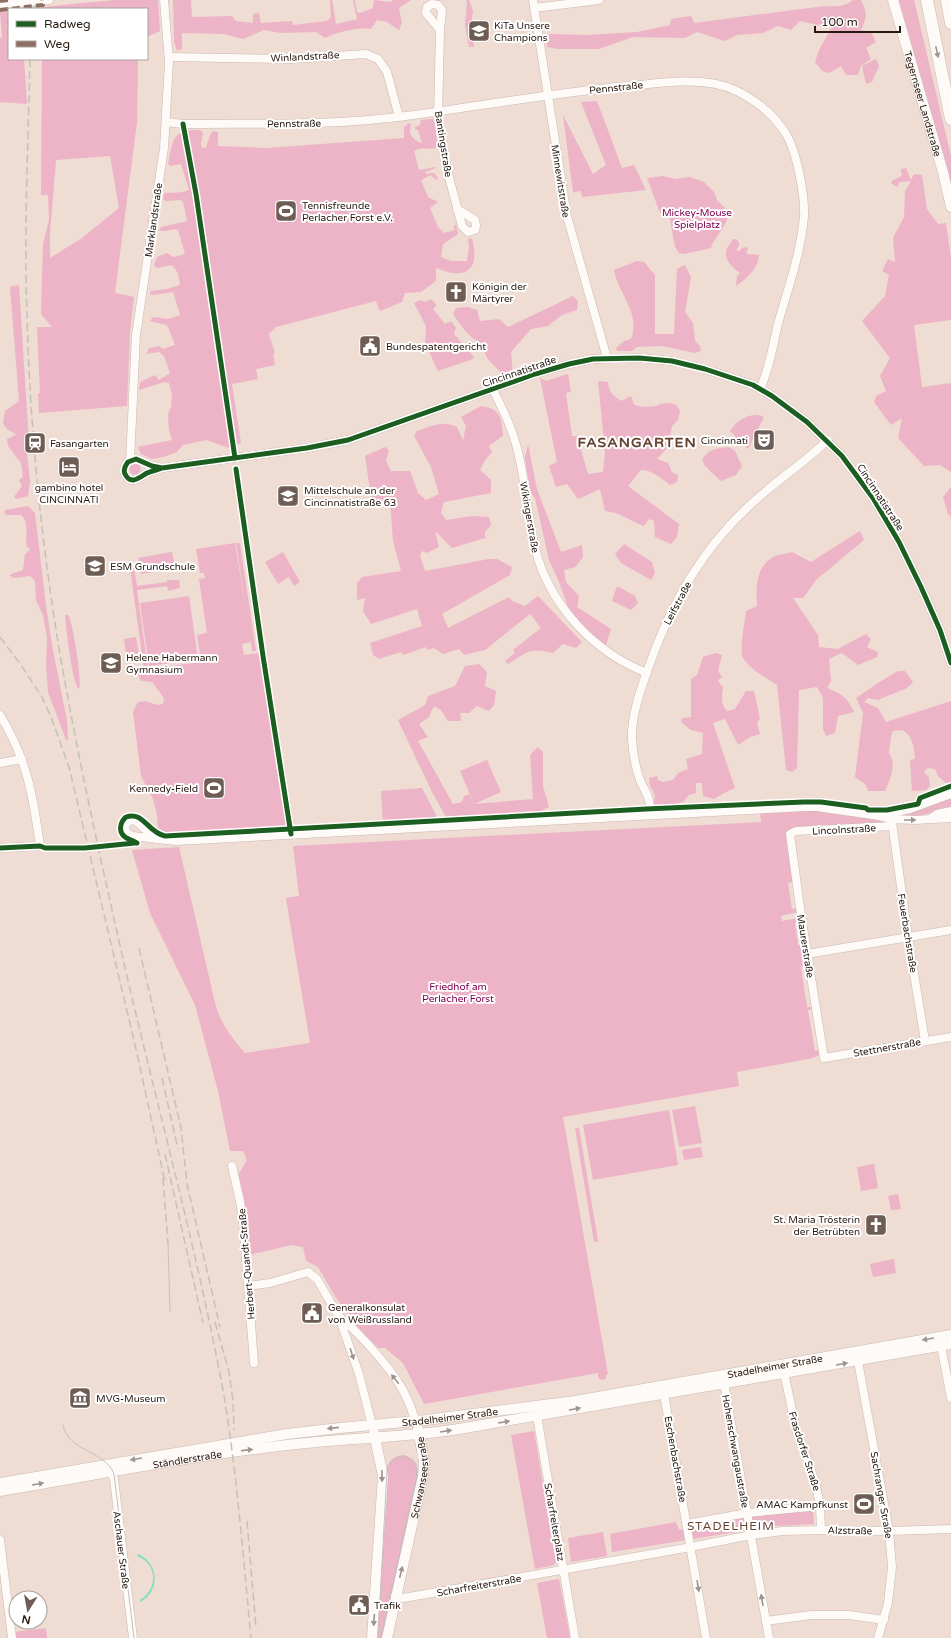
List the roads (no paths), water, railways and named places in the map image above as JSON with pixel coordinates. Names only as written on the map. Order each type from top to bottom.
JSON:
[{"type":"highway","points":[[927,0],[951,119]]},
{"type":"highway","points":[[947,0],[951,23]]},
{"type":"main road","name":"Tegernseer Landstraße","points":[[893,0],[943,172],[951,207]]},
{"type":"main road","name":"Stadelheimer Straße","points":[[600,1401],[664,1394],[784,1372],[951,1335]]},
{"type":"main road","name":"Stadelheimer Straße","points":[[375,1438],[420,1435],[536,1411],[858,1356],[946,1345]]},
{"type":"main road","name":"Stadelheimer Straße","points":[[372,1425],[536,1411]]},
{"type":"main road","name":"Schwanseestraße","points":[[387,1638],[395,1596],[423,1476],[424,1461],[420,1435],[416,1422]]},
{"type":"main road","name":"Schwanseestraße","points":[[372,1425],[383,1476],[372,1638]]},
{"type":"main road","name":"Ständlerstraße","points":[[0,1491],[259,1438],[372,1425]]},
{"type":"main road","name":"Ständlerstraße","points":[[0,1482],[296,1444],[375,1438]]},
{"type":"street","points":[[0,5],[49,0]]},
{"type":"street","name":"Marklandstraße","points":[[136,461],[129,454],[132,440],[136,335],[164,148],[166,122],[169,57],[164,0]]},
{"type":"street","points":[[534,4],[599,0]]},
{"type":"street","name":"Minnewitstraße","points":[[534,4],[547,95],[570,229],[607,358]]},
{"type":"street","name":"Bantingstraße","points":[[440,30],[438,112],[446,166],[457,209]]},
{"type":"street","name":"Winlandstraße","points":[[169,57],[289,58],[366,54],[378,59],[387,72],[399,117]]},
{"type":"street","name":"Pennstraße","points":[[166,122],[183,124],[353,122],[438,112],[547,95],[660,84],[701,82],[724,86],[740,93],[759,104],[771,114],[788,136],[801,182],[804,217],[800,244],[770,351],[766,374],[760,389]]},
{"type":"street","name":"Cincinnatistraße","points":[[162,468],[136,461],[125,467],[125,472],[127,477],[131,480],[136,480],[162,468],[307,448],[348,440],[569,364],[607,358],[639,358],[672,361],[705,369],[740,380],[760,389],[800,415],[828,440],[856,474],[873,498],[899,542],[937,623],[951,663]]},
{"type":"street","name":"Wikingerstraße","points":[[493,390],[514,438],[526,492],[535,548],[546,580],[570,618],[579,628],[618,657],[647,673]]},
{"type":"street","name":"Leifstraße","points":[[652,814],[648,796],[640,781],[634,760],[632,737],[635,711],[661,634],[677,600],[719,537],[748,506],[828,440]]},
{"type":"street","points":[[136,461],[145,469],[144,475]]},
{"type":"street","points":[[0,715],[13,737],[22,759],[32,792],[40,846],[0,848]]},
{"type":"street","points":[[0,763],[22,759]]},
{"type":"street","name":"Lincolnstraße","points":[[156,838],[176,841],[652,814],[804,807],[816,807],[891,819],[910,809],[951,794]]},
{"type":"street","name":"Lincolnstraße","points":[[928,819],[937,814],[951,811]]},
{"type":"street","name":"Lincolnstraße","points":[[790,834],[796,831],[891,819],[951,818]]},
{"type":"street","name":"Feuerbachstraße","points":[[891,819],[908,938],[925,1041]]},
{"type":"street","name":"Maurerstraße","points":[[790,834],[807,954],[824,1058]]},
{"type":"street","points":[[807,954],[951,930]]},
{"type":"street","name":"Stettnerstraße","points":[[824,1058],[951,1037]]},
{"type":"street","name":"Herbert-Quandt-Straße","points":[[232,1166],[240,1201],[254,1363]]},
{"type":"street","name":"Schwanseestraße","points":[[248,1286],[270,1283],[308,1272],[317,1279],[339,1317],[352,1352],[372,1425]]},
{"type":"street","name":"Schwanseestraße","points":[[339,1317],[351,1326],[378,1357],[401,1387],[416,1422]]},
{"type":"street","points":[[946,1345],[951,1398]]},
{"type":"street","name":"Sachranger Straße","points":[[858,1356],[889,1531],[892,1568],[888,1603],[878,1638]]},
{"type":"street","name":"Frasdorfer Straße","points":[[784,1372],[796,1429],[815,1481],[820,1506],[821,1530]]},
{"type":"street","name":"Hohenschwangaustraße","points":[[724,1383],[769,1638]]},
{"type":"street","name":"Eschenbachstraße","points":[[664,1394],[706,1638]]},
{"type":"street","name":"Scharfreiterplatz","points":[[536,1411],[575,1638]]},
{"type":"street","name":"Aschauer Straße","points":[[109,1468],[114,1485],[133,1638]]},
{"type":"street","points":[[687,1524],[747,1513],[820,1506]]},
{"type":"street","name":"Alzstraße","points":[[691,1547],[751,1535],[784,1531],[889,1531],[951,1529]]},
{"type":"street","points":[[0,1540],[12,1638]]},
{"type":"street","name":"Scharfreiterstraße","points":[[395,1596],[402,1598],[417,1596],[691,1547]]},
{"type":"street","points":[[766,1621],[811,1615],[848,1616],[884,1620]]},
{"type":"tram line","points":[[168,1244],[170,1311]]},
{"type":"tram line","points":[[63,1425],[66,1434],[72,1441],[103,1460],[114,1474],[134,1638]]},
{"type":"tram line","points":[[378,1638],[387,1470],[394,1460],[405,1458],[410,1459],[414,1463],[417,1468],[417,1475],[381,1638]]},
{"type":"railway","points":[[34,8],[35,0]]},
{"type":"railway","points":[[30,60],[26,252],[28,356],[33,437],[51,596],[79,758],[96,839],[123,959],[201,1282],[223,1390],[236,1483],[251,1638]]},
{"type":"railway","points":[[0,637],[42,697],[69,767],[136,1049],[165,1182]]},
{"type":"railway","points":[[139,948],[181,1128],[187,1184],[220,1327]]},
{"type":"railway","points":[[162,1078],[178,1149]]},
{"type":"railway","points":[[165,1154],[203,1323]]},
{"type":"railway","points":[[163,1178],[168,1244]]},
{"type":"railway","points":[[215,1322],[229,1372],[233,1401],[234,1430]]},
{"type":"railway","points":[[247,1521],[256,1628]]},
{"type":"place","name":"KiTa Unsere Champions","points":[[479,31]]},
{"type":"place","name":"Tennisfreunde Perlacher Forst e.V.","points":[[286,211]]},
{"type":"place","name":"Königin der Märtyrer","points":[[456,292]]},
{"type":"place","name":"Bundespatentgericht","points":[[370,346]]},
{"type":"place","name":"Cincinnati","points":[[764,440]]},
{"type":"place","name":"Fasangarten","points":[[35,443]]},
{"type":"place","name":"gambino hotel CINCINNATI","points":[[69,467]]},
{"type":"place","name":"Mittelschule an der Cincinnatistraße 63","points":[[288,496]]},
{"type":"place","name":"ESM Grundschule","points":[[95,566]]},
{"type":"place","name":"Helene Habermann Gymnasium","points":[[111,663]]},
{"type":"place","name":"Kennedy-Field","points":[[214,788]]},
{"type":"place","name":"St. Maria Trösterin der Betrübten","points":[[876,1225]]},
{"type":"place","name":"Generalkonsulat von Weißrussland","points":[[312,1313]]},
{"type":"place","name":"MVG-Museum","points":[[80,1398]]},
{"type":"place","name":"AMAC Kampfkunst","points":[[864,1504]]},
{"type":"place","name":"Trafik","points":[[359,1605]]},
{"type":"district","name":"FASANGARTEN","points":[[637,442]]},
{"type":"district","name":"STADELHEIM","points":[[731,1526]]},
{"type":"park label","name":"Mickey-Mouse Spielplatz","points":[[697,218]]},
{"type":"park label","name":"Friedhof am Perlacher Forst","points":[[458,992]]}]
